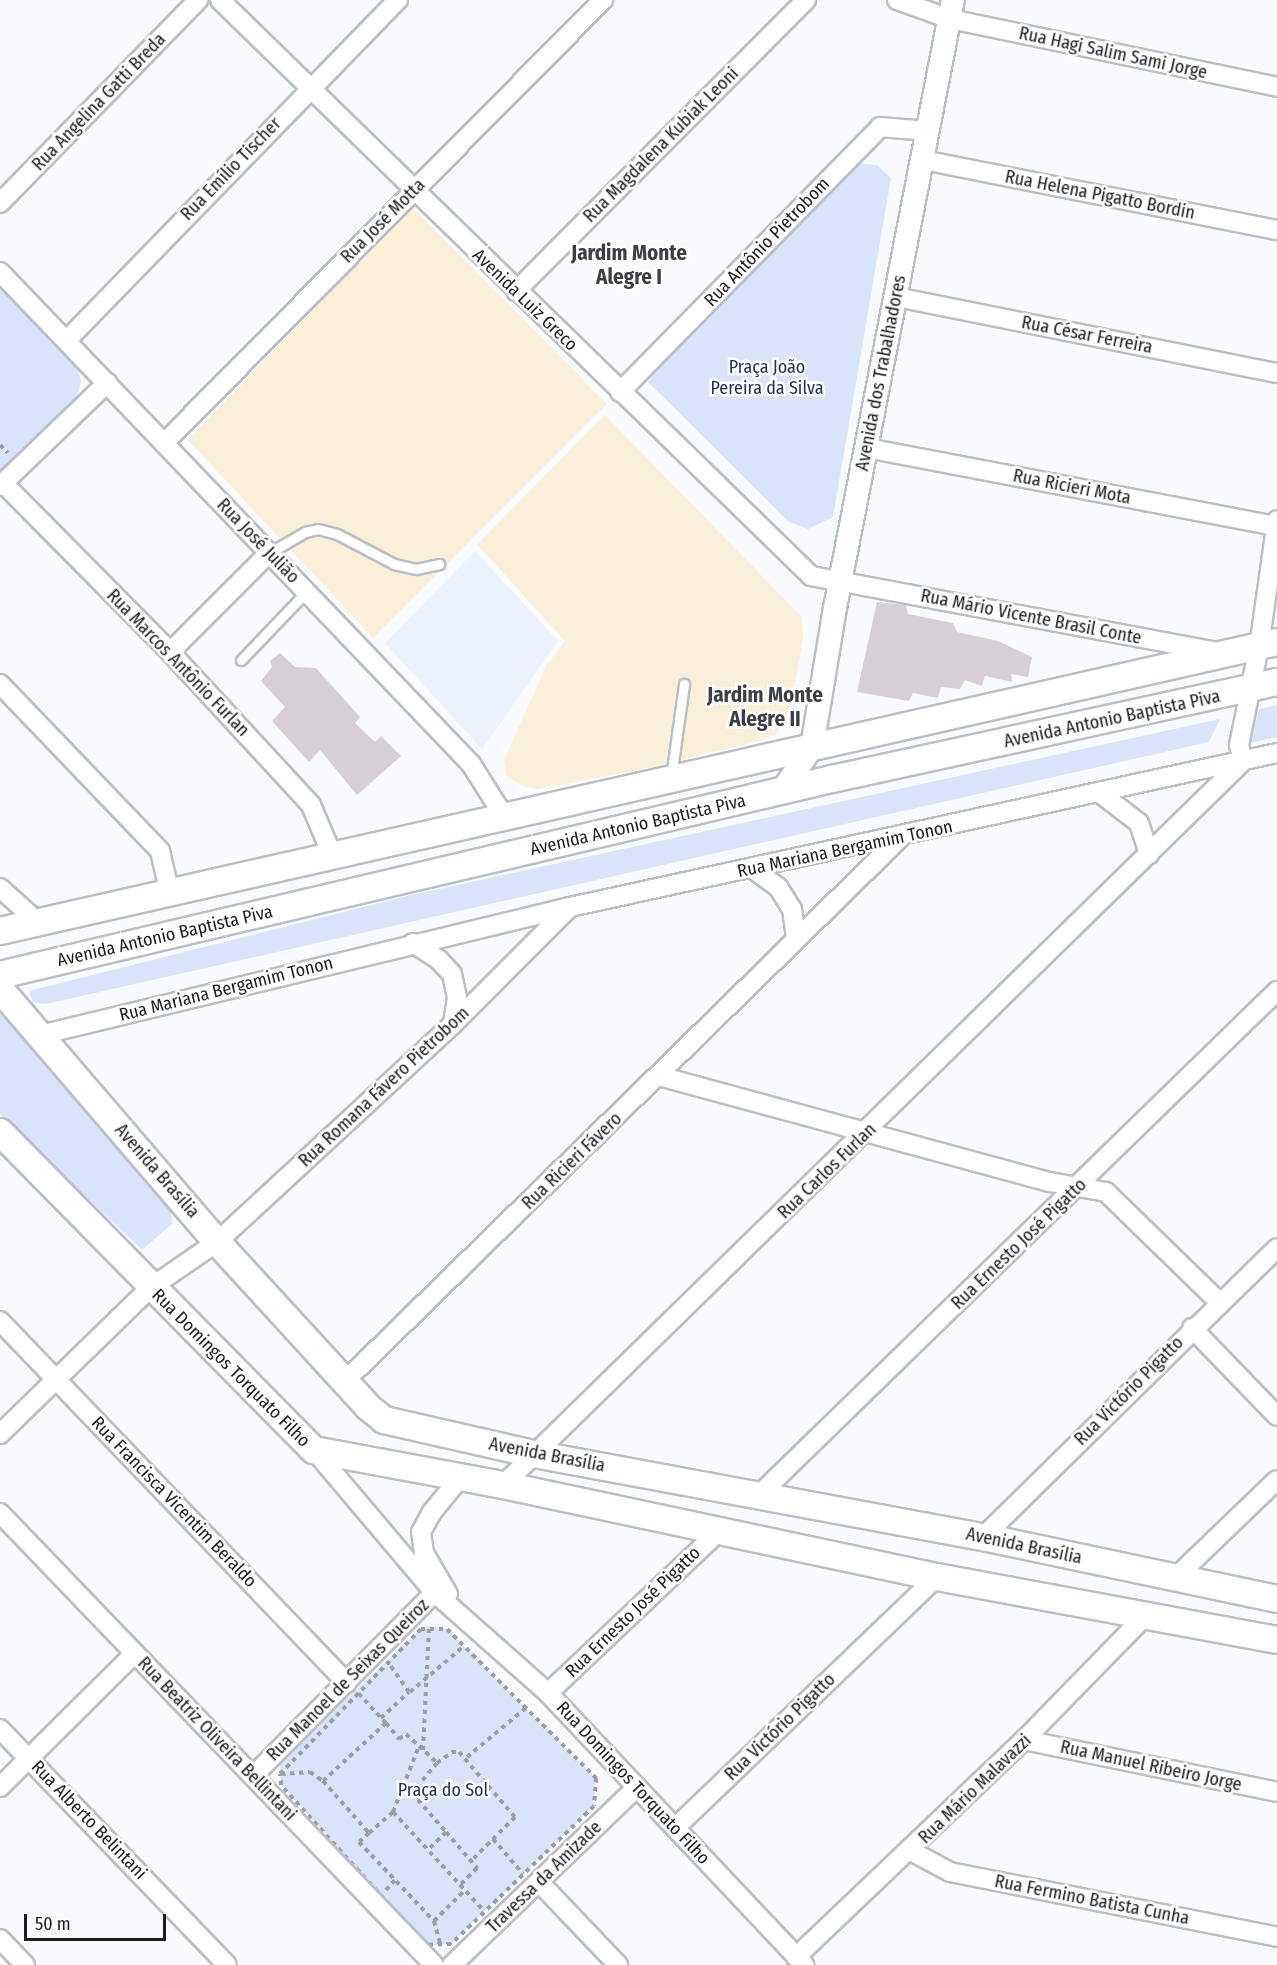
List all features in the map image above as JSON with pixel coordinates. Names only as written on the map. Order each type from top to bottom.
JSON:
[{"type":"main road","name":"Avenida Antonio Baptista Piva","points":[[0,931],[40,924],[1268,644]]},
{"type":"main road","name":"Avenida Antonio Baptista Piva","points":[[0,975],[832,779],[1277,682]]},
{"type":"main road","points":[[637,787],[647,799],[644,824]]},
{"type":"main road","name":"Avenida Brasília","points":[[0,989],[217,1242],[384,1420],[534,1454],[983,1537],[1277,1599]]},
{"type":"main road","name":"Rua Domingos Torquato Filho","points":[[0,1132],[150,1288],[314,1450]]},
{"type":"main road","points":[[314,1450],[503,1485],[938,1577],[1147,1614],[1277,1640]]},
{"type":"street","name":"Rua Angelina Gatti Breda","points":[[0,203],[198,0]]},
{"type":"street","name":"Avenida Luiz Greco","points":[[220,0],[412,190],[811,576],[840,580]]},
{"type":"street","name":"Rua Emílio Tischer","points":[[67,340],[398,0]]},
{"type":"street","name":"Rua José Motta","points":[[164,443],[412,190],[603,0]]},
{"type":"street","name":"Rua Magdalena Kubiak Leoni","points":[[516,291],[806,0]]},
{"type":"street","name":"Rua Hagi Salim Sami Jorge","points":[[897,0],[952,9],[1277,87]]},
{"type":"street","name":"Avenida dos Trabalhadores","points":[[782,791],[812,747],[840,580],[952,9]]},
{"type":"street","name":"Rua Antônio Pietrobom","points":[[621,392],[880,127],[928,131]]},
{"type":"street","name":"Rua Helena Pigatto Bordin","points":[[923,160],[1277,230]]},
{"type":"street","name":"Rua José Julião","points":[[0,272],[471,764],[505,818]]},
{"type":"street","name":"Rua César Ferreira","points":[[896,297],[1277,373]]},
{"type":"street","points":[[2,485],[107,383]]},
{"type":"street","name":"Rua Ricieri Mota","points":[[867,448],[1277,524]]},
{"type":"street","name":"Rua Marcos Antônio Furlan","points":[[2,485],[170,652],[311,805],[333,856]]},
{"type":"street","points":[[1244,761],[1239,745],[1250,688],[1268,644],[1277,524]]},
{"type":"street","points":[[170,652],[269,553]]},
{"type":"street","name":"Rua Mário Vicente Brasil Conte","points":[[840,580],[1222,653]]},
{"type":"street","points":[[0,684],[160,851],[170,894]]},
{"type":"street","points":[[812,747],[832,779]]},
{"type":"street","name":"Rua Mariana Bergamim Tonon","points":[[40,1035],[413,943],[570,907],[1100,794],[1277,753]]},
{"type":"street","name":"Rua Carlos Furlan","points":[[503,1485],[867,1132],[1244,761]]},
{"type":"street","points":[[1100,794],[1138,823],[1149,854]]},
{"type":"street","name":"Rua Ricieri Fávero","points":[[345,1381],[901,837]]},
{"type":"street","points":[[753,868],[777,887],[792,909],[796,939]]},
{"type":"street","points":[[0,888],[40,924]]},
{"type":"street","name":"Rua Romana Fávero Pietrobom","points":[[0,1434],[150,1288],[217,1242],[453,1024],[570,907]]},
{"type":"street","points":[[413,943],[439,960],[452,974],[457,998],[453,1024]]},
{"type":"street","name":"Rua Ernesto José Pigatto","points":[[759,1495],[1277,991]]},
{"type":"street","points":[[659,1076],[1077,1187],[1106,1192],[1220,1302]]},
{"type":"street","name":"Rua Victório Pigatto","points":[[983,1537],[1192,1328],[1277,1248]]},
{"type":"street","name":"Rua Francisca Vicentim Beraldo","points":[[0,1321],[353,1688]]},
{"type":"street","points":[[1192,1328],[1277,1416]]},
{"type":"street","name":"Rua Domingos Torquato Filho","points":[[314,1450],[456,1608],[547,1691],[800,1961]]},
{"type":"street","name":"Rua Domingos Torquato Filho","points":[[438,1589],[424,1553],[421,1532],[432,1512],[460,1478]]},
{"type":"street","points":[[1175,1578],[1277,1480]]},
{"type":"street","name":"Rua Beatriz Oliveira Bellintani","points":[[0,1513],[434,1965]]},
{"type":"street","name":"Rua Ernesto José Pigatto","points":[[547,1691],[717,1532]]},
{"type":"street","name":"Rua Victório Pigatto","points":[[676,1827],[938,1577]]},
{"type":"street","name":"Rua Manoel de Seixas Queiroz","points":[[254,1776],[353,1688],[438,1589]]},
{"type":"street","name":"Rua Mário Malavazzi","points":[[800,1961],[1024,1740],[1147,1614]]},
{"type":"street","points":[[0,1787],[134,1654]]},
{"type":"street","name":"Rua Alberto Belintani","points":[[0,1728],[227,1965]]},
{"type":"street","name":"Rua Manuel Ribeiro Jorge","points":[[1024,1740],[1277,1792]]},
{"type":"street","name":"Travessa da Amizade","points":[[452,1965],[531,1878],[636,1788]]},
{"type":"street","name":"Rua Fermino Batista Cunha","points":[[911,1851],[950,1872],[1277,1938]]},
{"type":"street","points":[[531,1878],[618,1965]]},
{"type":"street","points":[[0,1939],[25,1965]]},
{"type":"lane","points":[[269,553],[305,532],[318,529],[337,534],[394,564],[416,569],[439,564]]},
{"type":"lane","points":[[241,660],[306,592]]},
{"type":"lane","points":[[671,779],[684,684]]},
{"type":"path","points":[[0,445],[10,455]]},
{"type":"path","points":[[5,459],[18,447]]},
{"type":"path","points":[[423,1750],[429,1627]]},
{"type":"path","points":[[429,1627],[447,1629],[596,1778],[594,1806],[531,1878],[451,1944],[426,1945],[281,1785],[280,1774],[353,1688],[388,1661],[421,1629],[429,1627]]},
{"type":"path","points":[[381,1719],[464,1646]]},
{"type":"path","points":[[388,1661],[410,1692]]},
{"type":"path","points":[[353,1688],[399,1739],[406,1734],[437,1763]]},
{"type":"path","points":[[467,1757],[547,1691]]},
{"type":"path","points":[[323,1781],[386,1723]]},
{"type":"path","points":[[419,1746],[393,1812],[359,1842],[434,1921],[440,1945]]},
{"type":"path","points":[[460,1885],[477,1868],[412,1793],[437,1763],[452,1752],[467,1757],[516,1817],[471,1861]]},
{"type":"path","points":[[280,1774],[310,1772],[323,1781],[369,1833]]},
{"type":"path","points":[[393,1812],[485,1912]]},
{"type":"path","points":[[428,1850],[446,1832]]},
{"type":"path","points":[[493,1839],[531,1878]]},
{"type":"path","points":[[381,1895],[396,1880]]},
{"type":"path","points":[[434,1921],[465,1890]]},
{"type":"shaded area","points":[[412,207],[607,404],[373,638],[188,440]]},
{"type":"shaded area","points":[[605,415],[802,617],[803,639],[793,694],[784,724],[775,735],[759,741],[634,771],[538,789],[524,787],[506,776],[504,760],[546,666],[565,641],[477,544]]},
{"type":"shaded area","points":[[475,551],[558,641],[482,749],[385,643]]},
{"type":"green space","name":"Praça João Pereira da Silva","points":[[855,163],[877,165],[891,178],[833,517],[808,529],[789,522],[648,382],[684,339]]},
{"type":"green space","points":[[0,285],[76,364],[81,381],[77,397],[0,471]]},
{"type":"green space","points":[[1277,705],[1277,737],[1250,743],[1259,709]]},
{"type":"green space","points":[[1220,719],[1209,742],[46,1004],[33,1002],[29,991],[411,895]]},
{"type":"green space","points":[[0,1011],[171,1208],[172,1224],[142,1250],[0,1114]]},
{"type":"green space","name":"Praça do Sol","points":[[429,1626],[447,1629],[596,1778],[594,1806],[451,1944],[426,1945],[281,1785],[280,1761],[421,1629]]},
{"type":"building","points":[[877,602],[906,605],[908,614],[953,623],[957,632],[998,641],[1032,657],[1028,677],[1011,674],[1012,682],[985,676],[982,686],[965,680],[960,689],[941,687],[938,698],[913,693],[909,701],[857,692]]},
{"type":"building","points":[[280,653],[295,667],[316,668],[360,717],[355,723],[375,742],[381,736],[401,756],[357,795],[320,750],[309,762],[272,721],[285,707],[261,681],[272,667],[270,661]]},
{"type":"district","name":"Jardim Monte Alegre I","points":[[629,265]]},
{"type":"district","name":"Jardim Monte Alegre II","points":[[765,707]]}]
